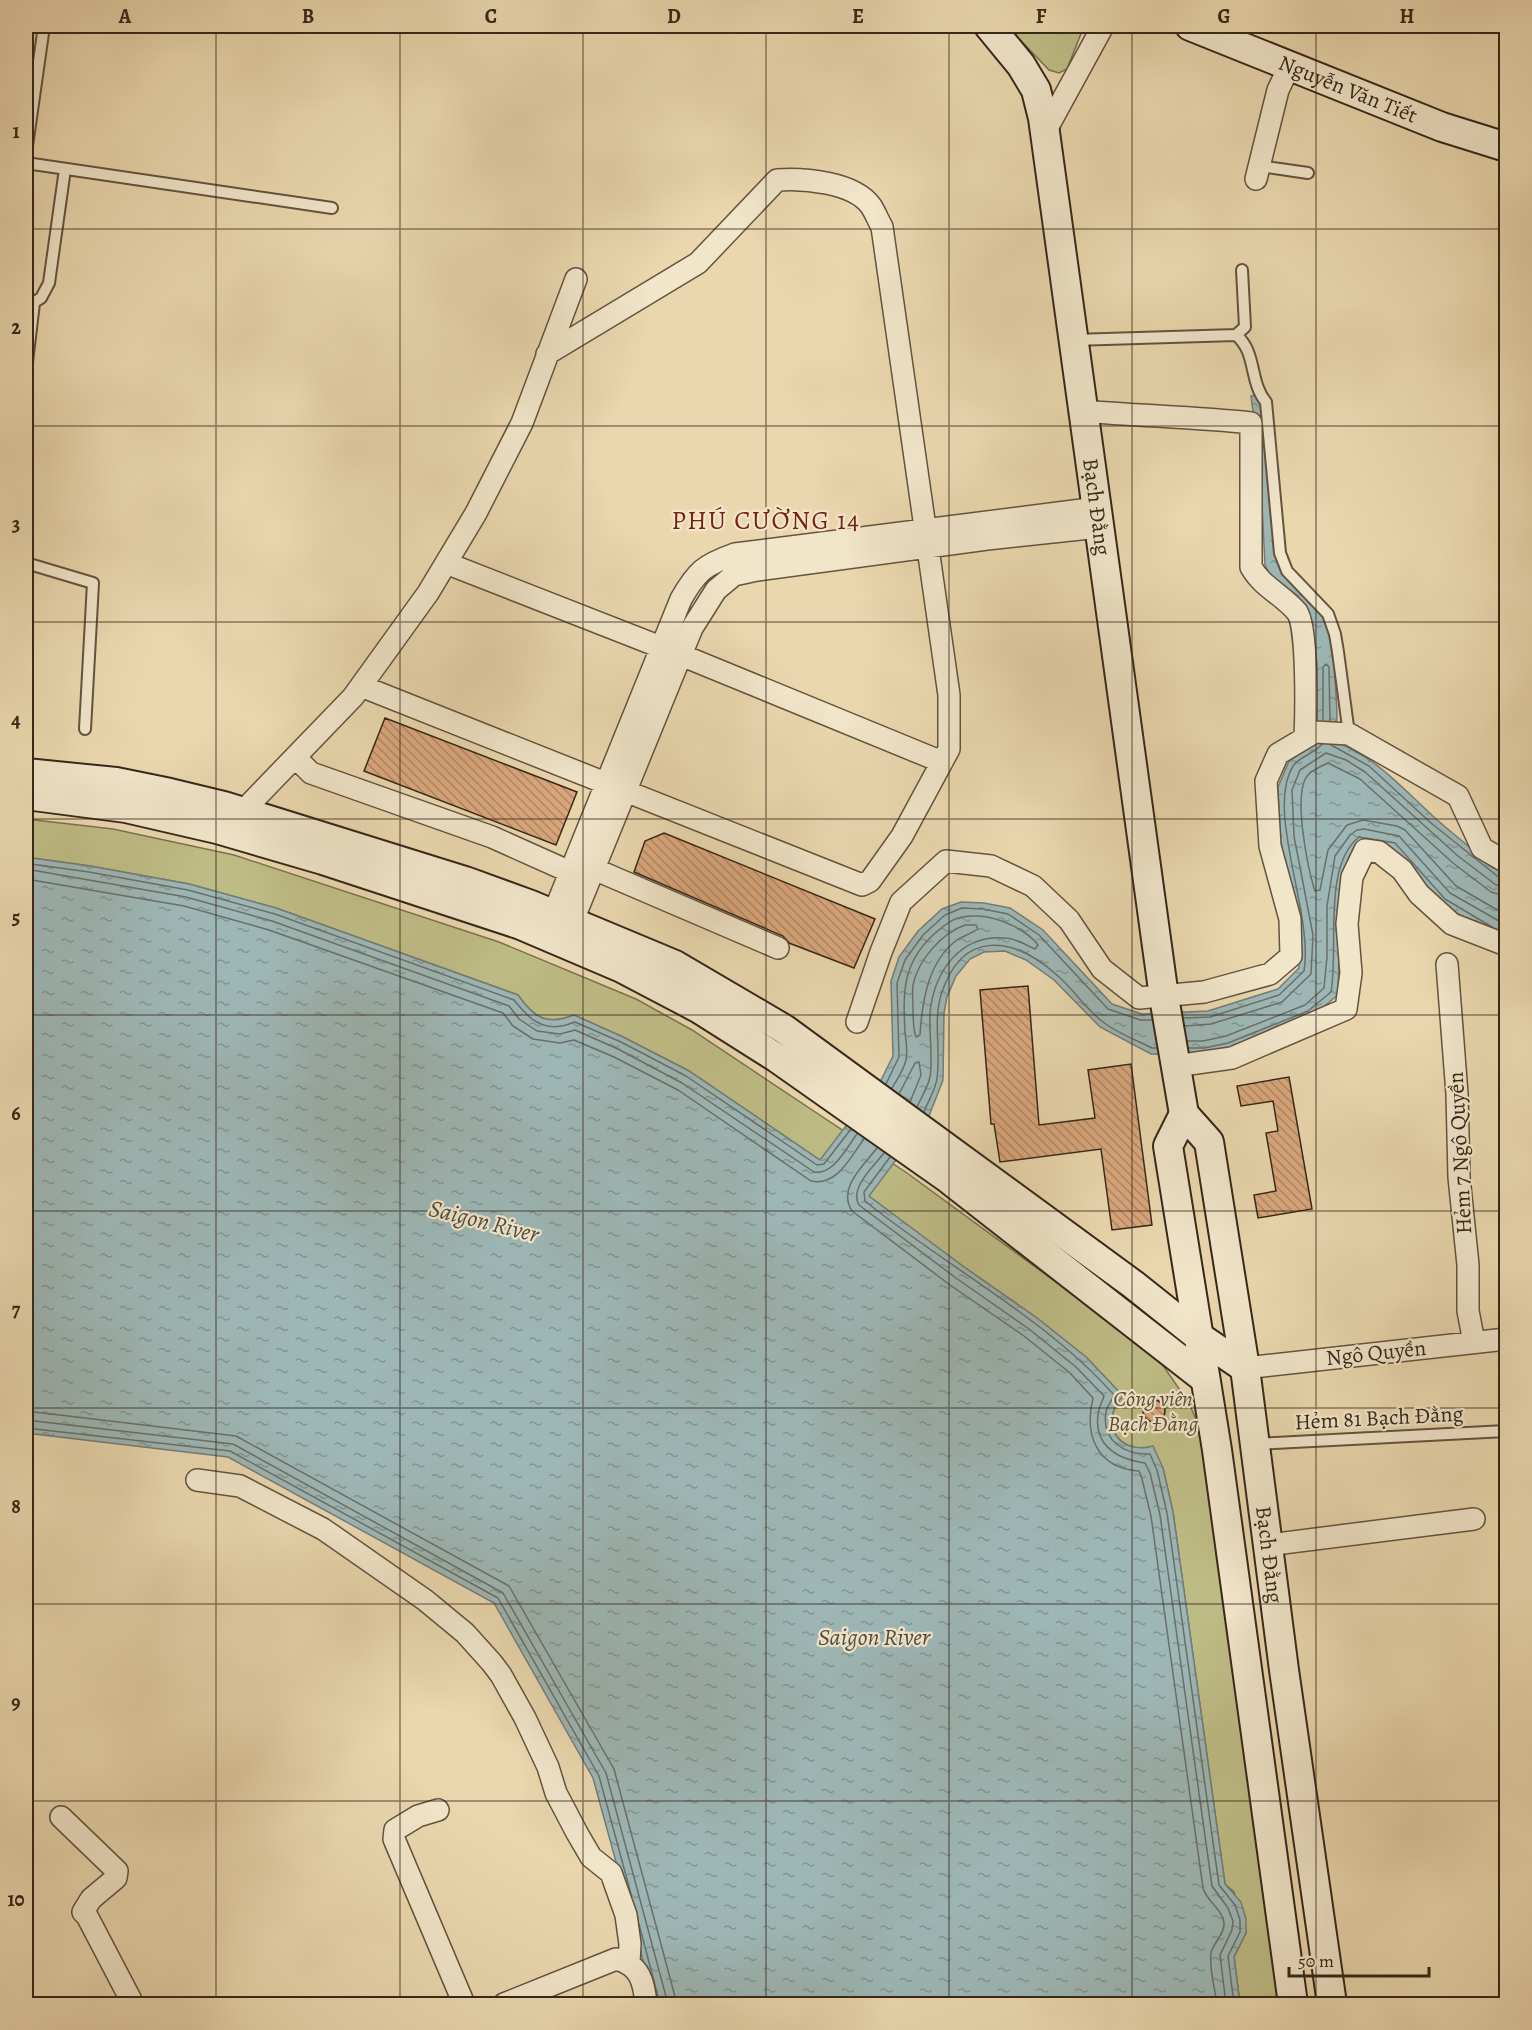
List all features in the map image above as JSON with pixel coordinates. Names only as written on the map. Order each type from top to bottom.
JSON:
[{"type":"street","name":"Bạch Đằng","points":[[989,26],[1021,65],[1036,90],[1045,132],[1175,1066]]},
{"type":"street","points":[[1045,132],[1103,26]]},
{"type":"street","name":"Nguyễn Văn Tiết","points":[[1190,26],[1442,127],[1506,147]]},
{"type":"street","points":[[1258,172],[1278,90],[1290,65]]},
{"type":"street","points":[[361,686],[862,885],[870,881],[903,836],[949,749],[949,695],[882,227],[870,204],[848,189],[798,178],[777,180],[698,263],[547,354]]},
{"type":"street","points":[[242,812],[353,697],[428,593],[476,513],[522,423],[576,279]]},
{"type":"street","points":[[1083,411],[1136,416],[1199,417],[1251,423],[1251,567],[1262,583],[1288,602],[1299,615],[1310,735]]},
{"type":"street","points":[[559,929],[570,872],[615,788],[671,651],[681,599],[691,580],[709,564],[735,554],[927,538],[1098,518]]},
{"type":"street","points":[[446,563],[671,651],[942,762]]},
{"type":"street","points":[[857,1022],[901,902],[946,861],[992,866],[1033,886],[1069,920],[1102,969],[1139,998],[1165,1000],[1270,974],[1291,956],[1290,919],[1270,846],[1266,781],[1278,754],[1310,735],[1344,734],[1458,796],[1482,848],[1506,862]]},
{"type":"street","points":[[295,757],[311,773],[492,837],[583,877],[591,875],[594,869],[615,788]]},
{"type":"street","points":[[26,774],[116,782],[170,793],[242,812],[465,881],[559,929],[622,968],[698,1008],[777,1058],[946,1177],[1205,1379],[1245,1368]]},
{"type":"street","points":[[26,795],[126,808],[218,829],[323,860],[521,926],[559,929],[675,965],[784,1029],[1134,1285],[1198,1336],[1245,1368]]},
{"type":"street","points":[[1184,1114],[1175,1066],[1232,1058],[1346,1009],[1352,973],[1347,924],[1352,877],[1365,850],[1379,852],[1402,870],[1419,894],[1452,924],[1506,945]]},
{"type":"street","points":[[559,929],[594,869]]},
{"type":"street","points":[[594,869],[778,948]]},
{"type":"street","name":"Hẻm 7 Ngô Quyền","points":[[1448,964],[1468,1311],[1474,1342]]},
{"type":"street","name":"Bạch Đằng","points":[[1293,2004],[1216,1450],[1168,1146],[1184,1114],[1209,1142],[1245,1368],[1284,1670],[1332,2004]]},
{"type":"street","points":[[1134,1285],[1155,1286],[1168,1283],[1178,1274],[1186,1257]]},
{"type":"street","name":"Ngô Quyền","points":[[1245,1368],[1506,1339]]},
{"type":"street","points":[[1216,1450],[1254,1444]]},
{"type":"street","points":[[197,1480],[240,1486],[323,1529],[425,1600],[465,1633],[492,1663],[525,1718],[533,1740],[548,1767],[556,1793],[577,1833],[591,1857],[611,1873],[626,1915],[630,1944],[629,1963]]},
{"type":"street","points":[[1268,1545],[1474,1519]]},
{"type":"street","points":[[1247,1675],[1284,1670]]},
{"type":"street","points":[[438,1810],[418,1816],[395,1830],[394,1839],[464,2004]]},
{"type":"street","points":[[61,1816],[117,1871],[116,1878],[90,1899],[83,1912],[133,2004]]},
{"type":"street","points":[[1279,1909],[1317,1902]]},
{"type":"street","points":[[504,2004],[616,1959],[629,1963],[639,1971],[646,2004]]},
{"type":"lane","points":[[26,153],[44,26]]},
{"type":"lane","points":[[26,163],[332,208]]},
{"type":"lane","points":[[26,371],[30,305],[41,298],[49,283],[64,169]]},
{"type":"lane","points":[[1258,172],[1308,173]]},
{"type":"lane","points":[[1073,340],[1236,335],[1245,327],[1242,270]]},
{"type":"lane","points":[[1236,335],[1244,342],[1248,350],[1258,393],[1266,402],[1276,527],[1283,564],[1328,614],[1337,643],[1344,734]]},
{"type":"lane","points":[[26,563],[93,583],[85,729]]},
{"type":"lane","name":"Hẻm 81 Bạch Đằng","points":[[1254,1444],[1506,1431]]},
{"type":"green space","points":[[1007,26],[1084,26],[1067,69],[1059,73],[1049,70]]},
{"type":"green space","name":"Công viên Bạch Đằng","points":[[26,819],[113,829],[234,855],[499,942],[636,999],[692,1030],[907,1173],[1086,1304],[1162,1364],[1189,1403],[1211,1455],[1285,2004],[1240,2004],[1234,1957],[1246,1933],[1234,1892],[1225,1884],[1173,1512],[1163,1468],[1144,1449],[1124,1443],[1118,1437],[1112,1422],[1113,1414],[1123,1396],[1086,1357],[1037,1318],[820,1160],[689,1071],[623,1037],[574,1015],[556,1020],[542,1018],[530,1009],[518,995],[276,908],[189,884],[32,858],[26,850]]},
{"type":"water","name":"Saigon River","points":[[1261,394],[1277,555],[1324,614],[1333,644],[1337,712],[1336,742],[1377,765],[1434,817],[1506,875],[1506,939],[1491,933],[1441,904],[1392,848],[1361,842],[1348,859],[1340,907],[1338,995],[1312,1016],[1230,1049],[1205,1054],[1151,1054],[1100,1027],[1054,980],[1026,960],[1005,951],[984,952],[970,959],[956,976],[947,997],[944,1013],[943,1080],[929,1116],[869,1196],[1037,1318],[1086,1357],[1123,1396],[1112,1416],[1112,1426],[1116,1434],[1130,1446],[1141,1448],[1153,1446],[1163,1468],[1173,1512],[1225,1884],[1241,1902],[1246,1919],[1246,1933],[1234,1957],[1240,2004],[655,2004],[593,1778],[494,1603],[228,1457],[26,1433],[26,850],[32,858],[189,884],[276,908],[518,995],[530,1009],[542,1018],[556,1020],[574,1015],[689,1071],[820,1160],[881,1080],[893,1056],[891,981],[899,957],[918,931],[942,909],[961,902],[984,903],[1010,908],[1043,930],[1112,1004],[1142,1014],[1208,1011],[1278,989],[1299,968],[1299,937],[1280,838],[1278,787],[1289,761],[1317,742],[1317,663],[1311,622],[1270,575],[1265,565],[1260,463],[1251,396]]},
{"type":"building","points":[[385,718],[577,792],[556,845],[364,771]]},
{"type":"building","points":[[664,833],[875,919],[854,968],[789,943],[783,936],[634,872],[645,841]]},
{"type":"building","points":[[1028,986],[1039,1125],[1095,1118],[1088,1070],[1131,1064],[1152,1225],[1112,1230],[1101,1149],[1000,1162],[994,1124],[991,1124],[980,990]]},
{"type":"building","points":[[1289,1077],[1312,1209],[1258,1218],[1254,1195],[1276,1191],[1266,1133],[1278,1131],[1273,1101],[1241,1106],[1237,1086]]},
{"type":"building","points":[[1154,1400],[1162,1403],[1165,1411],[1162,1419],[1154,1422],[1146,1419],[1143,1411],[1146,1403]]},
{"type":"district","name":"PHÚ CƯỜNG 14","points":[[766,520]]}]
